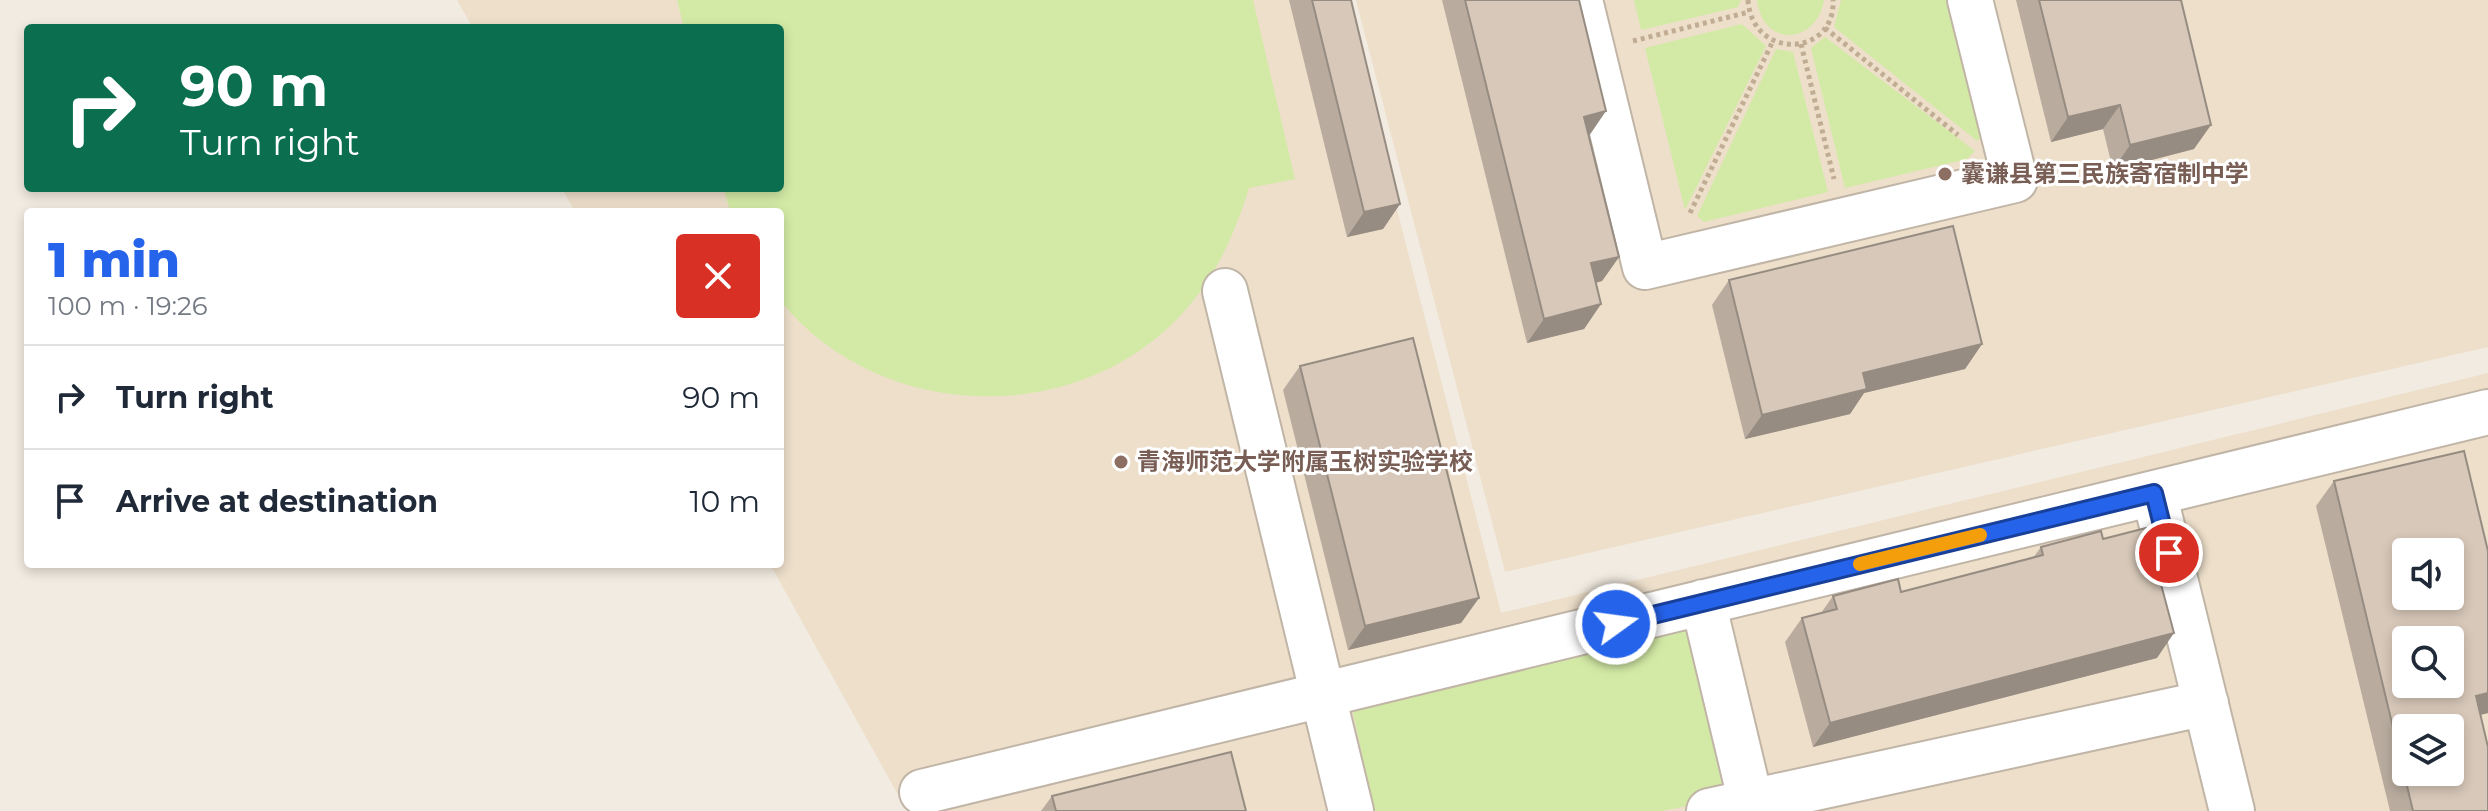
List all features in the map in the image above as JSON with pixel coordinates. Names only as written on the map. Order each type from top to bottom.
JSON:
[{"type":"lane","points":[[1580,0],[1645,267],[2015,180],[1970,0]]},
{"type":"lane","points":[[1225,291],[1351,811]]},
{"type":"lane","points":[[922,792],[2488,412]]},
{"type":"lane","points":[[2154,493],[2232,811]]},
{"type":"lane","points":[[1703,602],[1738,808],[2206,703]]},
{"type":"path","points":[[1748,0],[1749,12],[1756,27],[1773,41],[1784,45],[1801,44],[1816,37],[1825,28],[1833,9],[1833,0]]},
{"type":"path","points":[[1592,51],[1749,12]]},
{"type":"path","points":[[1825,28],[2015,180]]},
{"type":"path","points":[[1667,262],[1773,41]]},
{"type":"path","points":[[1801,44],[1844,221]]},
{"type":"shaded area","name":"青海师范大学附属玉树实验学校","points":[[457,0],[1343,0],[1501,613],[2488,373],[2488,811],[907,811],[772,568],[784,568],[784,208],[573,208],[564,192],[784,192],[784,24],[471,24]]},
{"type":"shaded area","name":"囊谦县第三民族寄宿制中学","points":[[1356,0],[2488,0],[2488,347],[1505,572]]},
{"type":"green space","points":[[677,0],[1253,0],[1295,179],[1249,188],[1230,240],[1203,287],[1180,316],[1136,353],[1086,378],[1032,393],[977,396],[921,388],[869,370],[821,340],[784,304],[784,208],[729,208],[725,192],[784,192],[784,24],[683,24]]},
{"type":"green space","points":[[1634,0],[1741,0],[1738,7],[1641,30]]},
{"type":"green space","points":[[1757,0],[1824,1],[1819,16],[1810,26],[1800,33],[1789,35],[1778,33],[1768,26]]},
{"type":"green space","points":[[1841,0],[1950,0],[1984,135],[1977,141],[1834,27]]},
{"type":"green space","points":[[1742,24],[1766,46],[1685,210],[1645,48]]},
{"type":"green space","points":[[1825,37],[1975,151],[1967,159],[1845,188],[1811,48]]},
{"type":"green space","points":[[1776,49],[1793,52],[1828,192],[1704,222],[1697,216]]},
{"type":"green space","points":[[1685,621],[1725,798],[1662,811],[1374,811],[1352,708]]},
{"type":"building","points":[[1312,0],[1351,0],[1400,204],[1364,212]]},
{"type":"building","points":[[1465,0],[1579,0],[1606,111],[1584,117],[1619,257],[1591,263],[1601,304],[1544,319]]},
{"type":"building","points":[[2039,0],[2181,0],[2211,125],[2130,145],[2120,105],[2068,117]]},
{"type":"building","points":[[1953,226],[1982,344],[1863,373],[1867,389],[1762,415],[1729,280]]},
{"type":"building","points":[[1413,338],[1479,598],[1365,626],[1300,366]]},
{"type":"building","points":[[2464,451],[2488,551],[2488,693],[2476,696],[2488,747],[2488,811],[2413,811],[2407,786],[2464,786],[2464,714],[2392,714],[2392,723],[2334,481]]},
{"type":"building","points":[[2146,528],[2174,633],[1830,723],[1802,618],[1837,609],[1833,596],[1898,579],[1901,592],[2043,555],[2041,547],[2101,531],[2103,539]]},
{"type":"building","points":[[1231,752],[1246,811],[1056,811],[1052,796]]},
{"type":"slow traffic","points":[[1860,564],[1980,535]]},
{"type":"place","name":"囊谦县第三民族寄宿制中学","points":[[1945,174]]},
{"type":"place","name":"青海师范大学附属玉树实验学校","points":[[1121,462]]},
{"type":"route","points":[[1616,624],[2154,493],[2169,553]]}]
